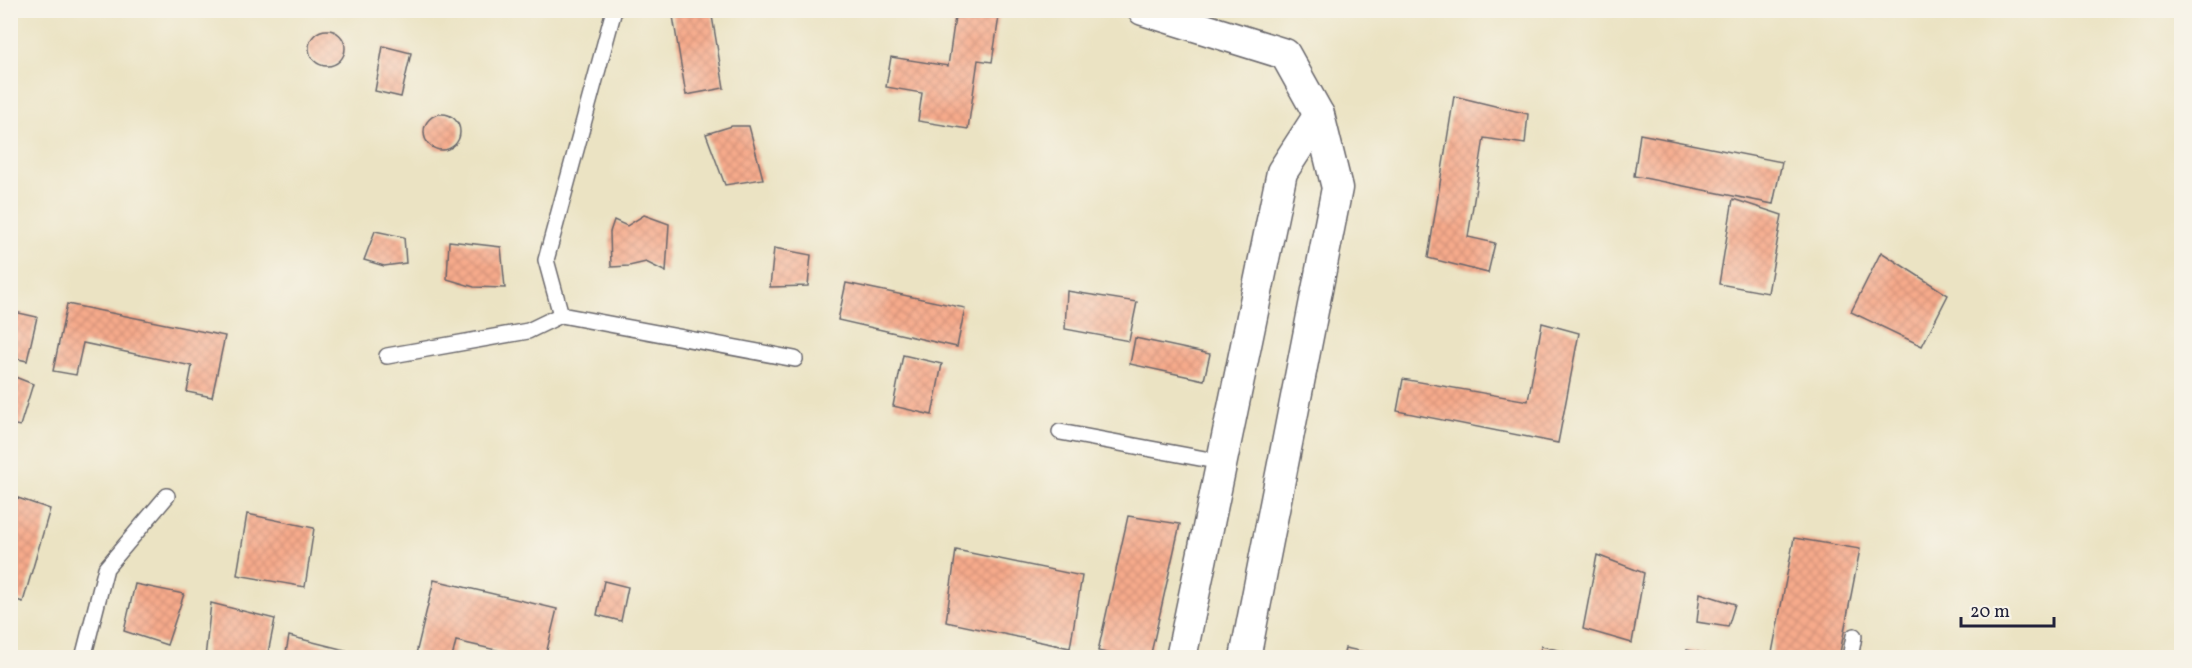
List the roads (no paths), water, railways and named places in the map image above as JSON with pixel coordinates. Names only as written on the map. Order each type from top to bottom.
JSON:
[{"type":"street","points":[[1143,10],[1286,54],[1319,115],[1337,188],[1245,657]]},
{"type":"street","points":[[1181,657],[1282,172],[1319,115]]},
{"type":"lane","points":[[561,315],[546,260],[614,10]]},
{"type":"lane","points":[[387,356],[528,331],[561,315],[795,359]]},
{"type":"lane","points":[[1060,432],[1221,462]]},
{"type":"lane","points":[[83,657],[106,568],[167,496]]},
{"type":"lane","points":[[1850,657],[1854,636]]}]
